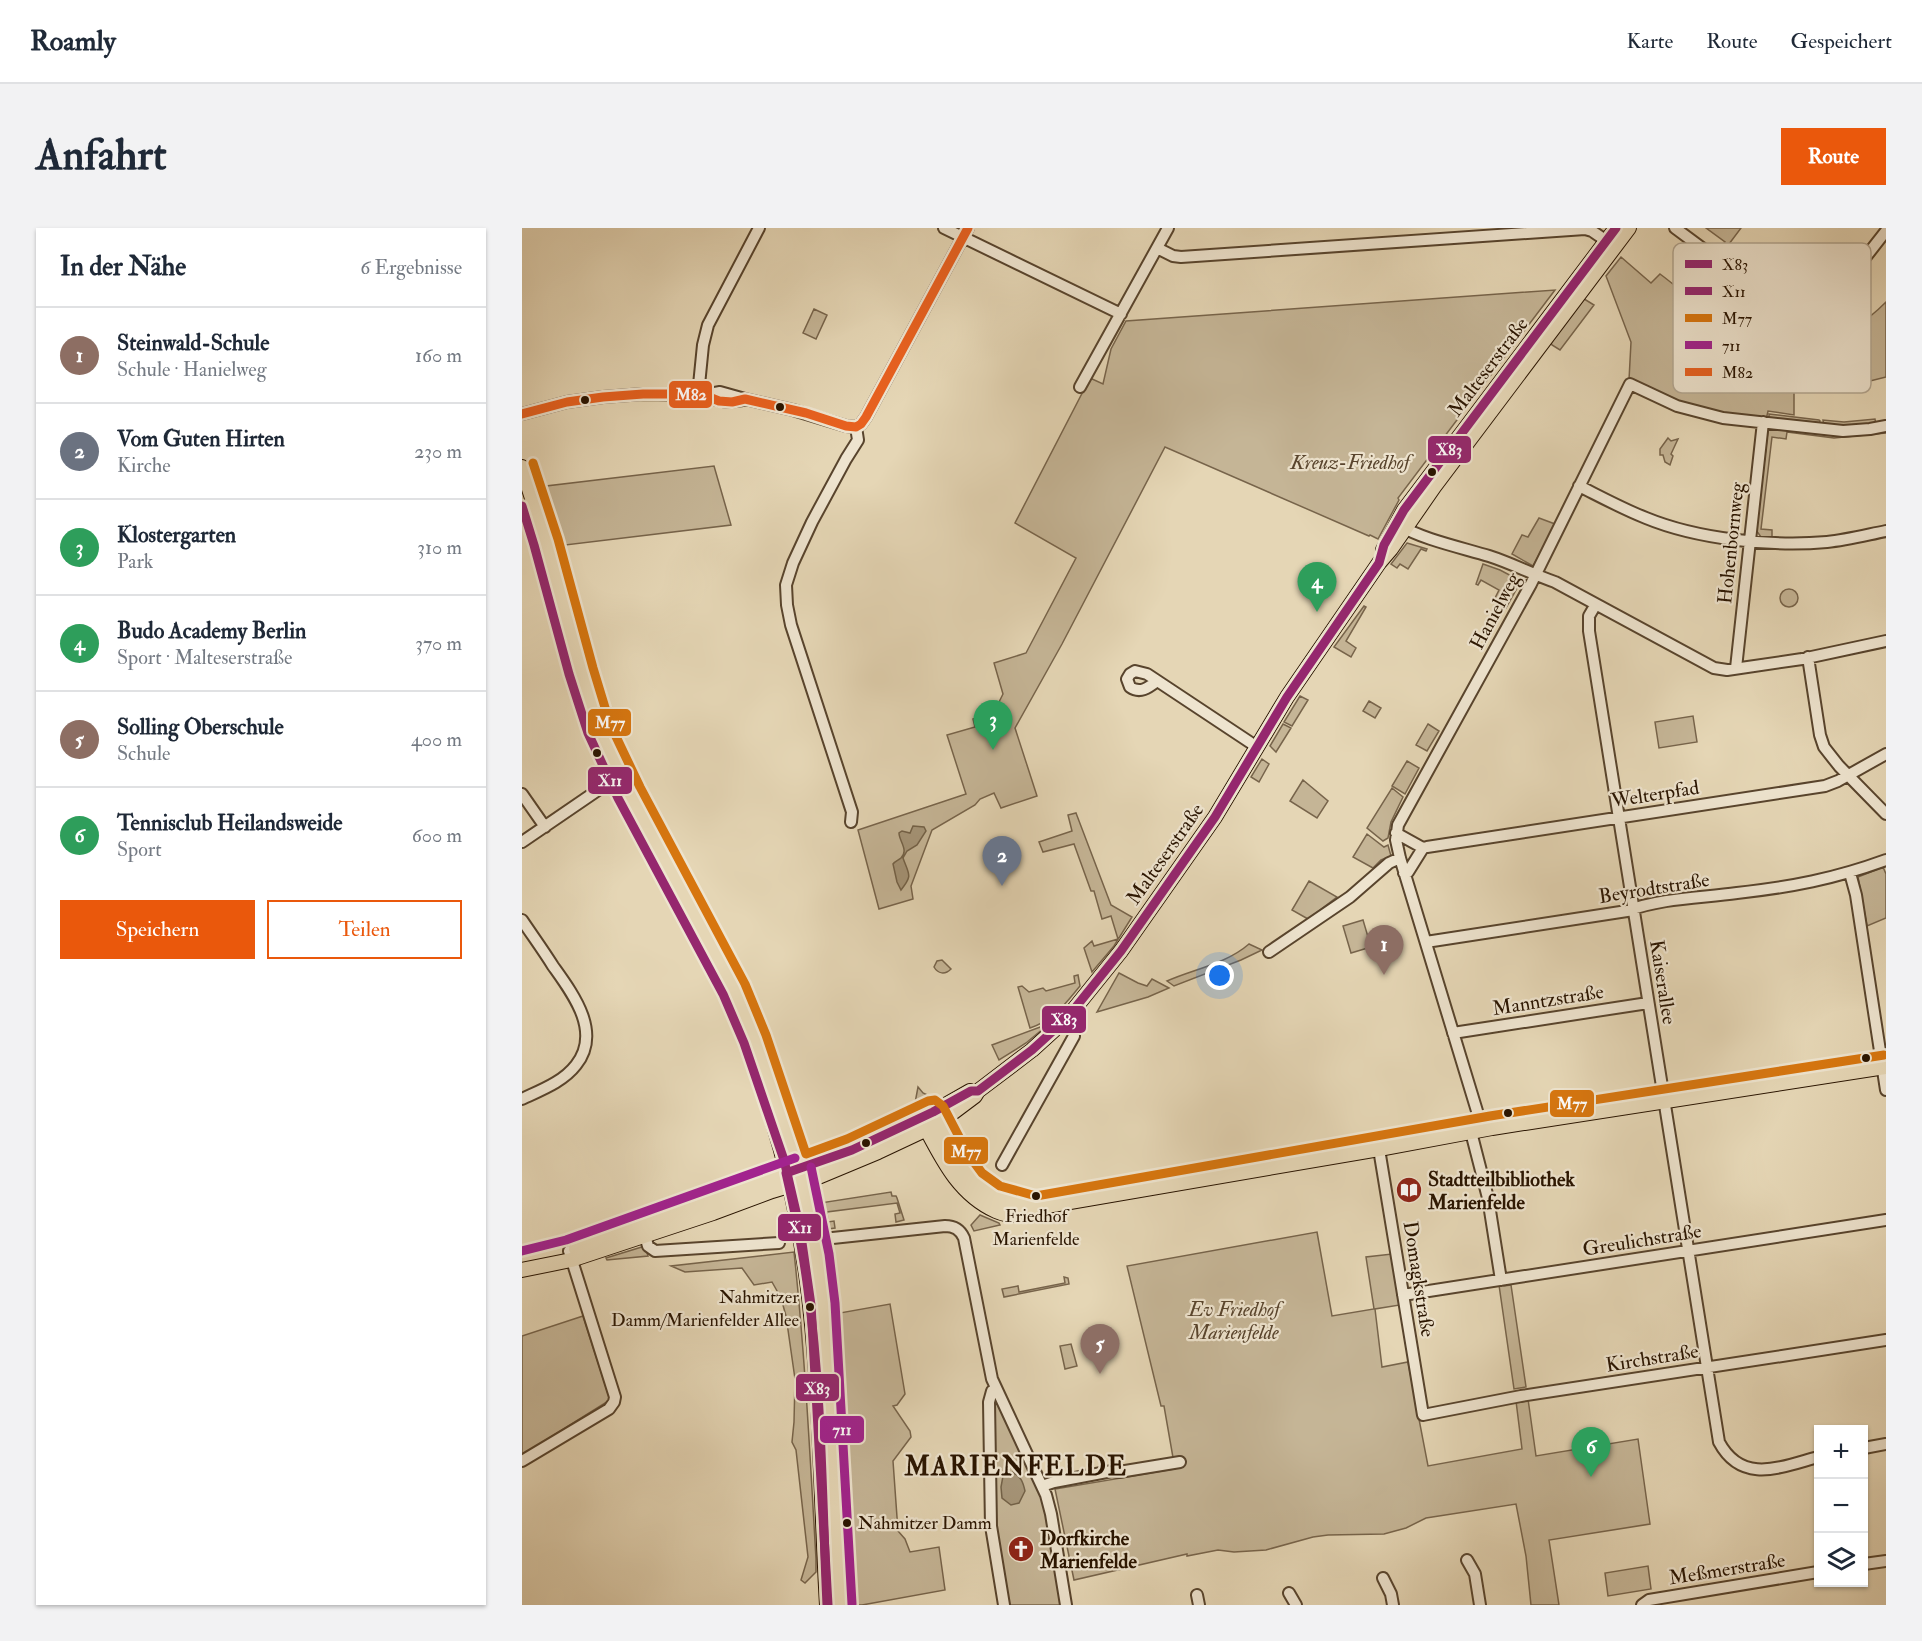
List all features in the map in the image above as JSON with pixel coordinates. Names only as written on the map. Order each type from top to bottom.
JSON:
[{"type":"main road","name":"Malteserstraße","points":[[1611,244],[1616,228]]},
{"type":"main road","name":"Malteserstraße","points":[[570,1256],[794,1177],[852,1150],[930,1120],[975,1096],[978,1091],[1032,1050],[1064,1020],[1103,975],[1215,817],[1295,685],[1378,563],[1384,545],[1401,526],[1430,484],[1611,244],[1629,228]]},
{"type":"main road","points":[[522,467],[546,542],[596,718],[617,779]]},
{"type":"main road","points":[[522,497],[588,723],[729,997],[794,1177],[824,1327],[840,1605]]},
{"type":"main road","points":[[930,1120],[950,1172],[963,1189],[977,1201],[991,1208],[1010,1215],[1025,1215],[1035,1208],[1475,1131],[1884,1068]]},
{"type":"main road","points":[[808,1241],[827,1605]]},
{"type":"main road","points":[[522,1263],[570,1256]]},
{"type":"main road","points":[[522,1270],[570,1256]]},
{"type":"street","points":[[701,395],[703,345],[708,325],[759,228]]},
{"type":"street","points":[[944,228],[966,233],[1121,314]]},
{"type":"street","points":[[1080,387],[1168,228]]},
{"type":"street","points":[[1675,228],[1695,243]]},
{"type":"street","points":[[1157,248],[1173,256],[1181,257],[1428,234],[1585,229],[1611,244]]},
{"type":"street","points":[[1871,250],[1886,231]]},
{"type":"street","points":[[522,414],[567,402],[603,397],[643,394],[701,395],[720,392],[856,427],[864,420],[966,233]]},
{"type":"street","name":"Hanielweg","points":[[1396,833],[1398,825],[1534,575],[1630,384],[1691,411],[1723,418],[1763,422]]},
{"type":"street","points":[[1763,422],[1843,431],[1886,426]]},
{"type":"street","name":"Hohenbornweg","points":[[1736,668],[1763,422]]},
{"type":"street","points":[[851,822],[852,812],[791,625],[786,594],[787,579],[797,551],[858,440],[856,427]]},
{"type":"street","points":[[1579,486],[1630,511],[1667,525],[1709,536],[1788,543],[1826,542],[1886,531]]},
{"type":"street","points":[[1401,526],[1502,560],[1555,582],[1708,666],[1720,669],[1808,657],[1886,641]]},
{"type":"street","name":"Kaiserallee","points":[[1596,604],[1589,616],[1588,631],[1719,1442],[1724,1452],[1732,1460],[1752,1470],[1762,1471],[1814,1458]]},
{"type":"street","points":[[1808,657],[1822,743],[1831,758],[1886,814]]},
{"type":"street","points":[[1157,681],[1257,747]]},
{"type":"street","name":"Welterpfad","points":[[1423,848],[1825,786],[1849,776],[1886,754]]},
{"type":"street","points":[[522,842],[617,779]]},
{"type":"street","points":[[522,794],[545,827]]},
{"type":"street","points":[[1396,833],[1423,848],[1408,872],[1404,873]]},
{"type":"street","points":[[1396,833],[1404,873],[1479,1118],[1475,1131],[1501,1280]]},
{"type":"street","points":[[1269,952],[1341,903],[1383,867],[1400,858]]},
{"type":"street","name":"Beyrodtstraße","points":[[1426,942],[1627,911],[1639,906],[1690,898],[1804,884],[1850,873],[1886,860]]},
{"type":"street","points":[[1850,873],[1856,895],[1886,1090]]},
{"type":"street","points":[[522,920],[574,996],[582,1012],[587,1034],[581,1057],[575,1066],[554,1084],[522,1099]]},
{"type":"street","name":"Manntzstraße","points":[[1453,1033],[1648,1003]]},
{"type":"street","points":[[1002,1165],[1074,1036],[1064,1020]]},
{"type":"street","name":"Domagkstraße","points":[[1379,1149],[1424,1415]]},
{"type":"street","name":"Greulichstraße","points":[[1403,1295],[1886,1220]]},
{"type":"street","points":[[808,1241],[945,1226],[960,1231],[964,1238],[995,1389],[1042,1486],[1051,1514],[1066,1605]]},
{"type":"street","points":[[643,1231],[648,1246],[655,1251],[778,1243]]},
{"type":"street","points":[[522,1461],[609,1409],[614,1402],[615,1397],[570,1256]]},
{"type":"street","name":"Kirchstraße","points":[[1424,1415],[1521,1396],[1886,1340]]},
{"type":"street","points":[[995,1389],[992,1391],[989,1402],[991,1526],[1004,1605]]},
{"type":"street","points":[[1868,1447],[1886,1444]]},
{"type":"street","points":[[1042,1486],[1112,1471],[1119,1472],[1180,1462]]},
{"type":"street","points":[[1467,1560],[1475,1574],[1480,1605]]},
{"type":"street","points":[[1868,1563],[1886,1561]]},
{"type":"street","name":"Meßmerstraße","points":[[1642,1605],[1657,1598],[1814,1573]]},
{"type":"street","points":[[1383,1578],[1391,1594],[1393,1605]]},
{"type":"street","points":[[1289,1593],[1296,1605]]},
{"type":"green space","points":[[1706,228],[1741,228],[1730,243]]},
{"type":"green space","points":[[1621,257],[1651,283],[1660,274],[1673,284],[1673,393],[1794,393],[1794,415],[1768,411],[1766,420],[1701,411],[1629,380],[1631,342],[1606,276]]},
{"type":"green space","name":"Kreuz-Friedhof","points":[[1555,290],[1398,498],[1378,539],[1165,447],[1062,644],[1015,728],[1037,796],[1001,808],[994,793],[980,799],[975,805],[932,830],[911,886],[913,899],[879,909],[858,830],[966,794],[947,735],[975,727],[973,719],[994,712],[1003,694],[994,663],[1026,653],[1076,558],[1015,523],[1090,378],[1103,384],[1111,349],[1126,321]]},
{"type":"green space","points":[[1581,297],[1594,305],[1560,350],[1552,345],[1550,340]]},
{"type":"green space","points":[[1886,302],[1886,377],[1871,381],[1871,315]]},
{"type":"green space","points":[[814,309],[827,315],[816,339],[803,333]]},
{"type":"green space","points":[[1769,414],[1820,421],[1818,426],[1769,420]]},
{"type":"green space","points":[[1875,419],[1876,425],[1824,427],[1823,420],[1844,422]]},
{"type":"green space","points":[[1771,428],[1886,430],[1886,433],[1834,438],[1787,432],[1786,439],[1772,437],[1761,529],[1772,530],[1772,538],[1761,537],[1756,530],[1768,431]]},
{"type":"green space","points":[[1668,438],[1671,441],[1678,439],[1671,454],[1673,456],[1670,465],[1665,462],[1663,455],[1660,455],[1660,449]]},
{"type":"green space","points":[[714,466],[731,525],[557,546],[538,487]]},
{"type":"green space","points":[[1539,518],[1555,524],[1533,566],[1512,554],[1522,535],[1528,537]]},
{"type":"green space","points":[[1407,543],[1427,549],[1426,551],[1421,549],[1408,569],[1400,564],[1397,568],[1391,564]]},
{"type":"green space","points":[[1483,564],[1521,581],[1506,608],[1494,600],[1499,590],[1481,580],[1478,585],[1476,584]]},
{"type":"green space","points":[[1785,589],[1793,589],[1798,594],[1796,605],[1785,607],[1780,602],[1780,594]]},
{"type":"green space","points":[[1364,606],[1366,607],[1346,641],[1356,648],[1351,657],[1334,647]]},
{"type":"green space","points":[[1300,696],[1308,700],[1292,726],[1284,722]]},
{"type":"green space","points":[[1369,701],[1381,708],[1375,718],[1363,711]]},
{"type":"green space","points":[[1693,716],[1697,742],[1659,748],[1655,722]]},
{"type":"green space","points":[[1283,724],[1291,728],[1276,752],[1270,746]]},
{"type":"green space","points":[[1428,724],[1439,731],[1427,751],[1416,745]]},
{"type":"green space","points":[[1262,759],[1269,764],[1259,782],[1251,777]]},
{"type":"green space","points":[[1407,761],[1419,768],[1405,794],[1392,786]]},
{"type":"green space","points":[[1303,780],[1328,801],[1317,818],[1290,801]]},
{"type":"green space","points":[[1392,788],[1403,797],[1391,822],[1388,838],[1383,841],[1367,828]]},
{"type":"green space","points":[[1076,813],[1111,905],[1132,917],[1114,946],[1092,972],[1084,948],[1092,941],[1094,946],[1118,939],[1111,916],[1102,919],[1094,891],[1091,891],[1074,844],[1043,852],[1039,842],[1072,831],[1068,815]]},
{"type":"green space","points":[[1367,834],[1384,847],[1388,845],[1391,856],[1381,860],[1373,868],[1353,857]]},
{"type":"green space","points":[[1883,867],[1886,874],[1886,918],[1867,926],[1858,877]]},
{"type":"green space","points":[[1309,881],[1337,897],[1308,919],[1292,910]]},
{"type":"green space","points":[[1363,920],[1371,947],[1351,953],[1343,926]]},
{"type":"green space","points":[[1249,944],[1262,950],[1174,986],[1167,981],[1230,957]]},
{"type":"green space","points":[[942,960],[951,969],[944,973],[934,967],[937,961]]},
{"type":"green space","points":[[1119,973],[1147,986],[1152,979],[1169,988],[1148,997],[1097,1012]]},
{"type":"green space","points":[[1078,975],[1080,986],[1063,1006],[1046,1021],[1030,1028],[1018,987],[1022,986],[1029,992],[1043,988],[1046,991],[1075,983],[1074,976]]},
{"type":"green space","points":[[1043,1026],[1044,1028],[1026,1043],[999,1060],[992,1045]]},
{"type":"green space","points":[[918,1087],[923,1093],[936,1099],[917,1109],[915,1103]]},
{"type":"green space","points":[[891,1192],[892,1196],[897,1198],[904,1220],[896,1222],[895,1214],[900,1213],[897,1203],[827,1212],[828,1222],[834,1221],[835,1228],[825,1227],[820,1203]]},
{"type":"green space","points":[[980,1215],[1000,1225],[974,1231],[971,1225]]},
{"type":"green space","name":"Ev Friedhof Marienfelde","points":[[1317,1232],[1332,1316],[1374,1309],[1366,1257],[1392,1254],[1400,1305],[1375,1309],[1382,1367],[1408,1362],[1428,1466],[1522,1449],[1516,1401],[1528,1399],[1536,1456],[1638,1439],[1650,1524],[1549,1540],[1559,1605],[1531,1605],[1526,1556],[1516,1504],[1426,1518],[1406,1528],[1384,1534],[1328,1535],[1266,1550],[1234,1552],[1218,1550],[1187,1556],[1187,1554],[1074,1580],[1055,1489],[1175,1469],[1164,1406],[1161,1406],[1127,1266]]},
{"type":"green space","points":[[645,1246],[648,1256],[607,1260],[606,1258]]},
{"type":"green space","points":[[794,1252],[816,1559],[816,1572],[805,1583],[801,1580],[808,1557],[796,1450],[792,1442],[795,1379],[786,1316],[781,1298],[772,1282],[754,1285],[742,1268],[685,1272],[671,1266]]},
{"type":"green space","points":[[1064,1277],[1068,1278],[1069,1284],[1004,1297],[1002,1289],[1018,1286],[1019,1292],[1065,1283]]},
{"type":"green space","points":[[1504,1284],[1504,1286],[1511,1285],[1526,1387],[1514,1389],[1499,1285]]},
{"type":"green space","points":[[890,1304],[905,1394],[897,1405],[893,1406],[910,1431],[911,1437],[893,1461],[898,1531],[905,1539],[910,1552],[939,1547],[945,1590],[851,1605],[834,1314]]},
{"type":"green space","points":[[583,1316],[610,1400],[522,1455],[522,1336]]},
{"type":"green space","points":[[1071,1344],[1077,1366],[1065,1369],[1060,1346]]},
{"type":"green space","points":[[994,1398],[1045,1504],[1062,1605],[1008,1605],[994,1525]]},
{"type":"green space","points":[[1648,1566],[1651,1589],[1608,1596],[1605,1573]]},
{"type":"shaded area","points":[[913,826],[924,827],[926,831],[917,845],[907,851],[903,858],[909,875],[901,890],[893,864],[901,858],[904,852],[899,833],[902,831],[910,833]]},
{"type":"shaded area","points":[[1012,1472],[1018,1475],[1025,1491],[1019,1503],[1011,1505],[1002,1498],[1001,1487],[1003,1476]]},
{"type":"transit line","name":"M82","points":[[856,427],[866,417],[968,228]]},
{"type":"transit line","name":"X83","points":[[786,1173],[852,1150],[933,1112],[971,1091],[978,1091],[1032,1050],[1075,1008],[1121,951],[1215,817],[1287,697],[1379,563],[1384,545],[1404,510],[1616,228]]},
{"type":"transit line","name":"M82","points":[[522,414],[567,402],[603,397],[682,394],[704,395],[719,401],[732,402],[745,399],[856,427]]},
{"type":"transit line","name":"M77","points":[[533,463],[558,539],[610,724],[640,787],[745,984],[766,1035],[806,1154],[847,1139],[928,1101],[935,1100],[943,1106],[968,1154],[982,1173],[1000,1186],[1036,1196],[1490,1116],[1884,1055]]},
{"type":"transit line","name":"X11","points":[[522,506],[588,733],[618,798],[723,994],[744,1043],[784,1160],[800,1229],[811,1305],[828,1605]]},
{"type":"transit line","name":"711","points":[[522,1251],[566,1240],[795,1158]]},
{"type":"transit line","name":"711","points":[[811,1167],[829,1254],[835,1303],[852,1604]]},
{"type":"transit line","name":"X83","points":[[786,1173],[804,1260],[813,1329],[819,1408],[827,1605]]},
{"type":"place","name":"Budo Academy Berlin","points":[[1317,612]]},
{"type":"place","name":"Klostergarten","points":[[993,750]]},
{"type":"place","name":"Vom Guten Hirten","points":[[1002,886]]},
{"type":"place","name":"Steinwald-Schule","points":[[1384,975]]},
{"type":"place","name":"Stadtteilbibliothek Marienfelde","points":[[1409,1190]]},
{"type":"place","name":"Friedhof Marienfelde","points":[[1036,1196]]},
{"type":"place","name":"Nahmitzer Damm/Marienfelder Allee","points":[[810,1307]]},
{"type":"place","name":"Solling Oberschule","points":[[1100,1374]]},
{"type":"place","name":"Tennisclub Heilandsweide","points":[[1591,1477]]},
{"type":"place","name":"Nahmitzer Damm","points":[[847,1523]]},
{"type":"place","name":"Dorfkirche Marienfelde","points":[[1021,1549]]},
{"type":"district","name":"MARIENFELDE","points":[[1016,1467]]}]
